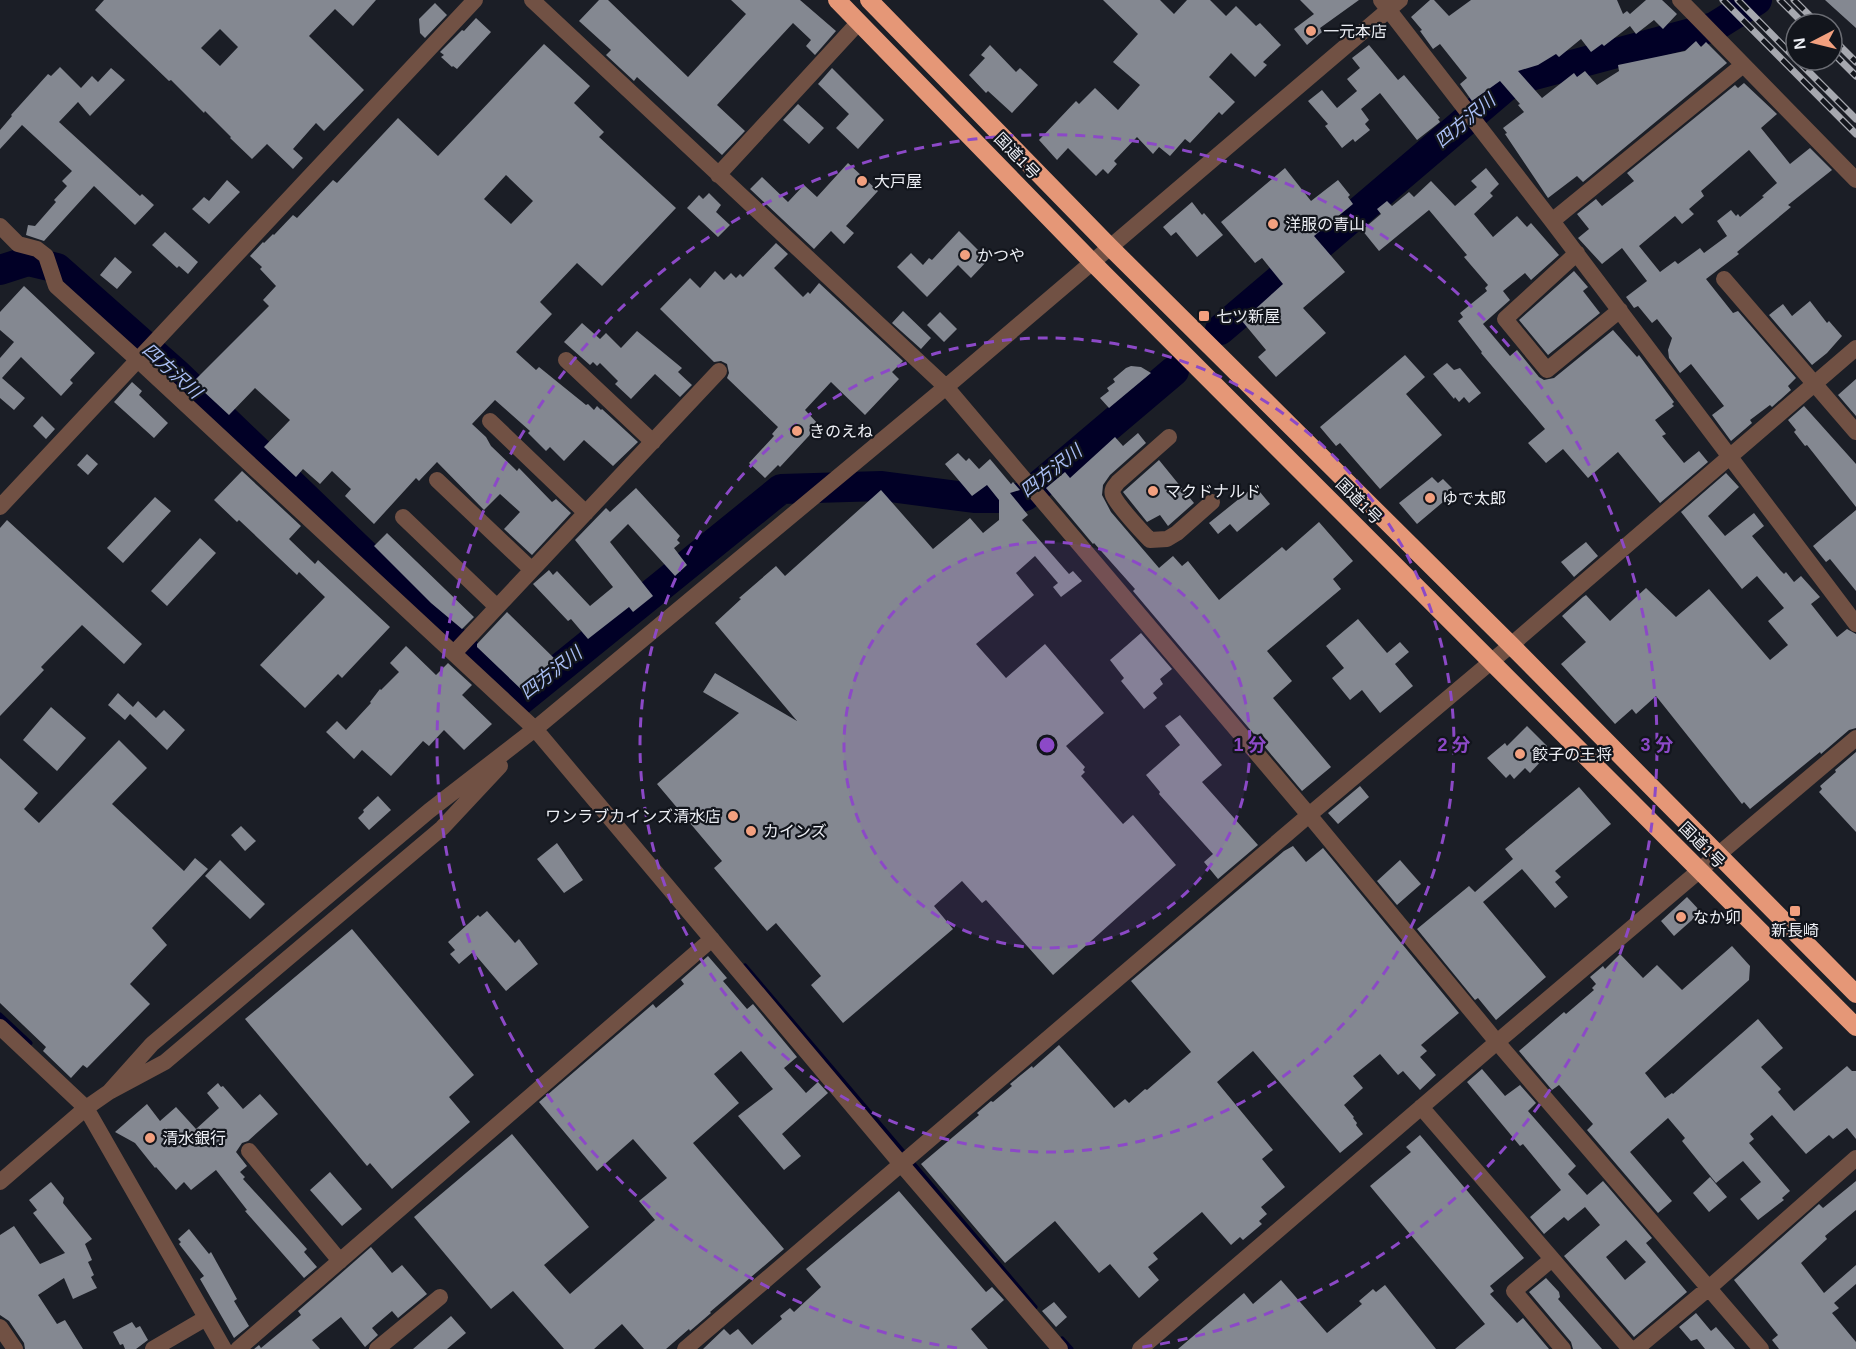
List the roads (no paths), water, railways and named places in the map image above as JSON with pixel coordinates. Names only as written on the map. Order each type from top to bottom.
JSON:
[{"type":"highway","name":"国道1号","points":[[837,0],[1093,263],[1856,1027]]},
{"type":"highway","name":"国道1号","points":[[874,2],[1110,247],[1511,645],[1856,994]]},
{"type":"street","points":[[0,507],[475,0]]},
{"type":"street","points":[[532,0],[946,387],[1309,815],[1497,1042],[1761,1349]]},
{"type":"street","points":[[1680,0],[1856,180]]},
{"type":"street","points":[[0,1182],[86,1108],[109,1092],[152,1044],[429,811],[535,729],[946,387],[1093,263],[1390,3],[1856,624]]},
{"type":"street","points":[[718,175],[859,22]]},
{"type":"street","points":[[1552,221],[1743,65]]},
{"type":"street","points":[[0,226],[18,244],[37,249],[46,256],[56,286],[535,729],[1060,1349]]},
{"type":"street","points":[[1577,253],[1505,319],[1547,370],[1620,310]]},
{"type":"street","points":[[1724,279],[1856,432]]},
{"type":"street","points":[[685,1349],[1856,348]]},
{"type":"street","points":[[567,360],[653,442]]},
{"type":"street","points":[[454,653],[719,371]]},
{"type":"street","points":[[490,421],[586,513]]},
{"type":"street","points":[[1169,437],[1113,487],[1113,495],[1150,540],[1167,539],[1177,533],[1212,502]]},
{"type":"street","points":[[437,480],[532,570]]},
{"type":"street","points":[[403,517],[497,607]]},
{"type":"street","points":[[1140,1349],[1856,738]]},
{"type":"street","points":[[238,1349],[712,939]]},
{"type":"street","points":[[0,1027],[86,1108],[224,1349]]},
{"type":"street","points":[[1421,1107],[1630,1349]]},
{"type":"street","points":[[249,1151],[340,1261]]},
{"type":"street","points":[[1636,1349],[1856,1158]]},
{"type":"street","points":[[1551,1259],[1514,1291],[1563,1349]]},
{"type":"street","points":[[377,1349],[440,1297]]},
{"type":"street","points":[[153,1349],[206,1318]]},
{"type":"street","points":[[0,1327],[15,1349]]},
{"type":"waterway","name":"四方沢川","points":[[1220,330],[1504,88],[1519,79],[1714,27],[1757,0]]},
{"type":"waterway","name":"四方沢川","points":[[0,270],[28,261],[57,268],[178,375],[518,702],[781,489],[882,486],[974,498],[1019,498],[1037,487],[1174,371]]},
{"type":"waterway","points":[[745,966],[1035,1307]]},
{"type":"waterway","points":[[0,1015],[30,1043]]},
{"type":"waterway","points":[[1062,1339],[1071,1349]]},
{"type":"railway","points":[[1723,0],[1856,134]]},
{"type":"railway","points":[[1738,0],[1784,47]]},
{"type":"railway","points":[[1780,0],[1792,12]]},
{"type":"railway","points":[[1794,0],[1806,12]]},
{"type":"railway","points":[[1844,50],[1856,62]]},
{"type":"railway","points":[[1844,64],[1856,76]]},
{"type":"railway","points":[[1809,72],[1856,119]]},
{"type":"place","name":"一元本店","points":[[1311,31]]},
{"type":"place","name":"大戸屋","points":[[862,181]]},
{"type":"place","name":"洋服の青山","points":[[1273,224]]},
{"type":"place","name":"かつや","points":[[965,255]]},
{"type":"place","name":"七ツ新屋","points":[[1204,316]]},
{"type":"place","name":"きのえね","points":[[797,431]]},
{"type":"place","name":"マクドナルド","points":[[1153,491]]},
{"type":"place","name":"ゆで太郎","points":[[1430,498]]},
{"type":"place","name":"餃子の王将","points":[[1520,754]]},
{"type":"place","name":"ワンラブカインズ清水店","points":[[733,816]]},
{"type":"place","name":"カインズ","points":[[751,831]]},
{"type":"place","name":"新長崎","points":[[1795,911]]},
{"type":"place","name":"なか卯","points":[[1681,917]]},
{"type":"place","name":"清水銀行","points":[[150,1138]]}]
